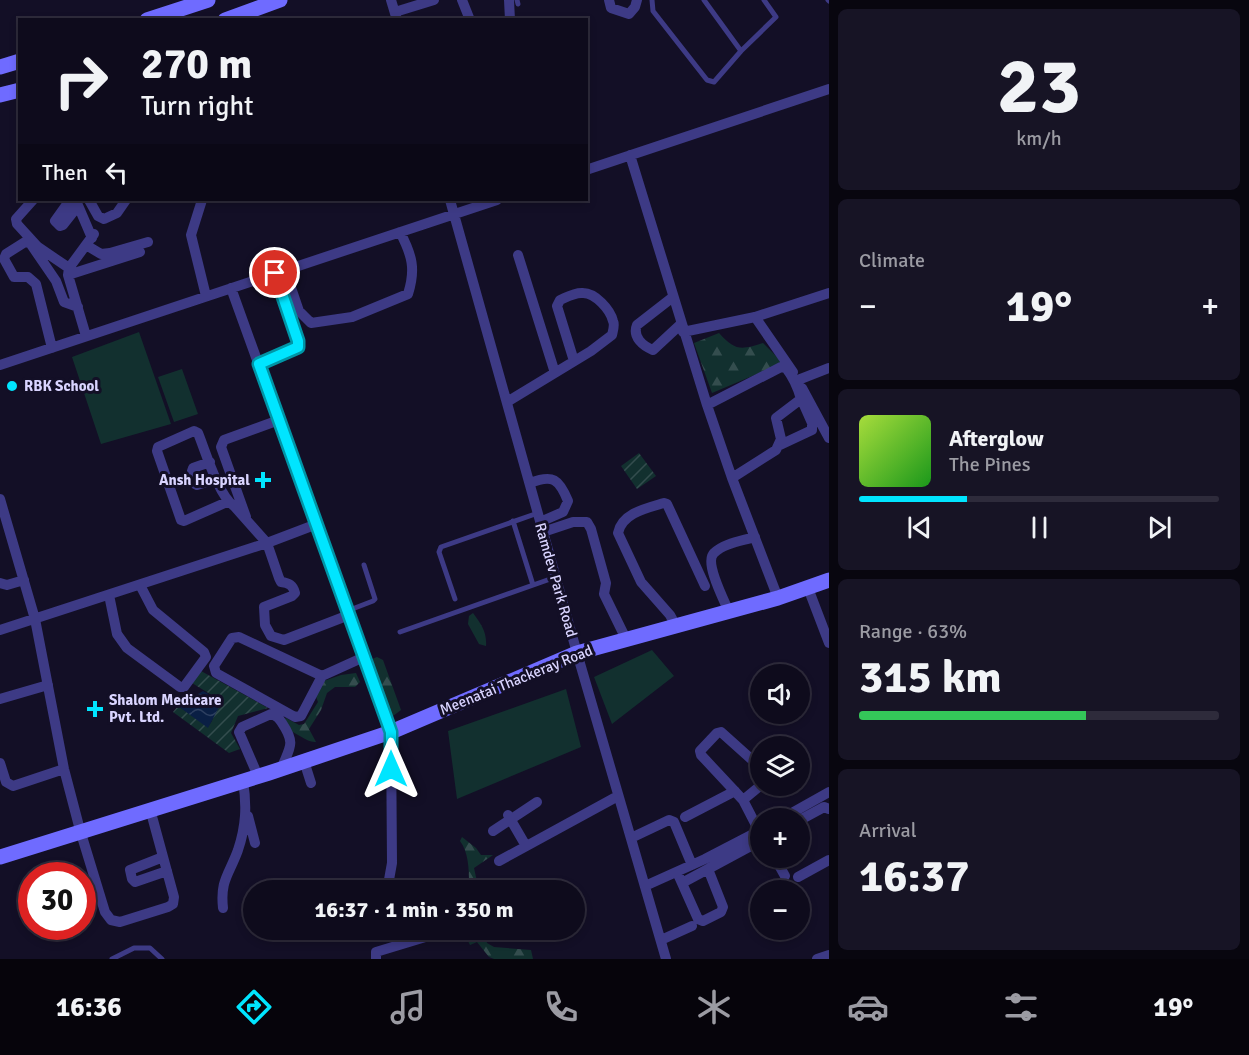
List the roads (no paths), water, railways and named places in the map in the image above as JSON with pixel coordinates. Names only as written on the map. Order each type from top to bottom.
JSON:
[{"type":"street","points":[[153,18],[208,0]]},
{"type":"street","points":[[236,18],[263,13],[280,0]]},
{"type":"street","points":[[392,0],[396,16],[434,0]]},
{"type":"street","points":[[462,0],[469,18]]},
{"type":"street","points":[[609,0],[611,8],[629,14],[635,8],[637,0]]},
{"type":"street","points":[[510,18],[514,1]]},
{"type":"street","points":[[0,67],[18,62]]},
{"type":"street","points":[[588,169],[829,89]]},
{"type":"street","points":[[0,96],[18,91]]},
{"type":"street","points":[[630,155],[682,328],[732,478],[778,598]]},
{"type":"street","points":[[32,201],[16,219],[17,224],[38,247],[69,271],[86,336]]},
{"type":"street","points":[[90,201],[98,216],[104,219],[117,213],[125,201]]},
{"type":"street","points":[[202,201],[191,234],[206,296]]},
{"type":"street","name":"Ramdev Park Road","points":[[450,201],[666,959]]},
{"type":"street","points":[[0,365],[494,201]]},
{"type":"street","points":[[75,202],[91,239],[101,254],[148,242]]},
{"type":"street","points":[[280,272],[299,311],[311,323],[352,317],[408,294],[414,276],[411,258],[400,232]]},
{"type":"street","points":[[69,271],[91,239]]},
{"type":"street","points":[[52,348],[36,284],[28,277],[14,277],[4,259],[6,254],[25,242],[30,243],[56,281],[64,302],[78,307]]},
{"type":"street","points":[[69,271],[140,252]]},
{"type":"street","points":[[519,255],[555,373]]},
{"type":"street","points":[[259,364],[298,347],[280,272]]},
{"type":"street","points":[[231,288],[391,732],[392,863],[389,880]]},
{"type":"street","points":[[507,402],[555,373],[605,342],[612,335],[614,322],[600,301],[586,292],[576,293],[560,300],[557,306],[574,361]]},
{"type":"street","points":[[673,297],[637,325],[635,334],[637,338],[653,350],[682,328],[755,317],[829,292]]},
{"type":"street","points":[[755,317],[798,380],[829,438]]},
{"type":"street","points":[[708,405],[781,368],[786,368],[812,423],[812,430],[780,445],[776,450],[732,478]]},
{"type":"street","points":[[798,380],[829,368]]},
{"type":"street","points":[[780,445],[781,439],[776,418],[801,399]]},
{"type":"street","points":[[247,520],[221,447],[224,440],[279,420]]},
{"type":"street","points":[[227,502],[184,521],[181,520],[157,452],[158,447],[194,431],[198,433],[227,502],[234,506],[267,543],[281,582],[293,587],[294,593],[292,596],[264,607],[265,625],[271,636],[284,640],[348,613]]},
{"type":"street","points":[[210,462],[193,468],[195,484],[216,479]]},
{"type":"street","points":[[530,483],[546,478],[556,480],[562,486],[568,501],[562,512],[540,522]]},
{"type":"street","points":[[676,626],[670,615],[641,582],[618,533],[620,525],[634,513],[667,504],[705,586]]},
{"type":"street","points":[[1,505],[35,619],[64,769],[80,831],[105,912],[111,920],[120,922],[173,904],[174,897],[150,809]]},
{"type":"street","points":[[540,522],[587,522],[606,583],[604,594],[626,639]]},
{"type":"street","points":[[0,630],[267,543],[316,524]]},
{"type":"street","points":[[719,610],[711,558],[714,553],[726,546],[755,537]]},
{"type":"street","points":[[0,583],[7,585],[24,580]]},
{"type":"street","name":"Meenatai Thackeray Road","points":[[0,857],[251,779],[391,732],[577,652],[676,626],[719,610],[778,598],[829,580]]},
{"type":"street","points":[[109,595],[117,634],[135,654],[180,687],[184,687],[206,657],[204,652],[153,610],[140,585]]},
{"type":"street","points":[[808,588],[829,643]]},
{"type":"street","points":[[322,676],[239,637],[232,638],[214,666],[216,673],[295,717],[301,716],[322,676],[364,657]]},
{"type":"street","points":[[0,699],[48,685]]},
{"type":"street","points":[[223,908],[221,891],[238,849],[251,779],[239,732],[242,727],[272,714],[277,716],[291,737],[281,769]]},
{"type":"street","points":[[750,758],[721,732],[717,733],[700,751],[701,755],[743,800],[750,814]]},
{"type":"street","points":[[304,761],[311,783]]},
{"type":"street","points":[[0,763],[6,782],[13,786],[64,769]]},
{"type":"street","points":[[685,816],[735,791]]},
{"type":"street","points":[[800,808],[829,792]]},
{"type":"street","points":[[743,800],[750,794]]},
{"type":"street","points":[[498,861],[618,796]]},
{"type":"street","points":[[493,831],[509,817],[537,802]]},
{"type":"street","points":[[810,815],[824,807],[829,809]]},
{"type":"street","points":[[246,809],[255,843]]},
{"type":"street","points":[[509,817],[526,846]]},
{"type":"street","points":[[631,838],[669,820],[674,822],[702,866],[723,908],[721,912],[702,921],[698,919],[677,872]]},
{"type":"street","points":[[682,883],[702,866],[750,840]]},
{"type":"street","points":[[163,857],[130,870],[132,879],[135,882],[167,871]]},
{"type":"street","points":[[798,877],[829,860]]},
{"type":"street","points":[[645,886],[677,872],[702,866]]},
{"type":"street","points":[[781,868],[785,876]]},
{"type":"street","points":[[661,940],[692,926]]},
{"type":"street","points":[[376,959],[376,952],[416,940]]},
{"type":"street","points":[[817,959],[829,955]]},
{"type":"lane","points":[[652,0],[653,11],[707,80],[714,82],[741,51],[776,17],[764,0]]},
{"type":"lane","points":[[704,0],[741,51]]},
{"type":"lane","points":[[455,599],[439,552],[441,547],[513,521],[540,522]]},
{"type":"lane","points":[[513,521],[533,585]]},
{"type":"lane","points":[[348,613],[375,599],[364,565]]},
{"type":"lane","points":[[400,632],[556,577]]},
{"type":"lane","points":[[112,959],[134,948],[150,948],[162,959]]},
{"type":"water","points":[[203,691],[218,699],[218,709],[208,728],[178,706]]},
{"type":"place","name":"RBK School","points":[[12,386]]},
{"type":"place","name":"Ansh Hospital","points":[[263,480]]},
{"type":"place","name":"Shalom Medicare Pvt. Ltd.","points":[[95,709]]}]
